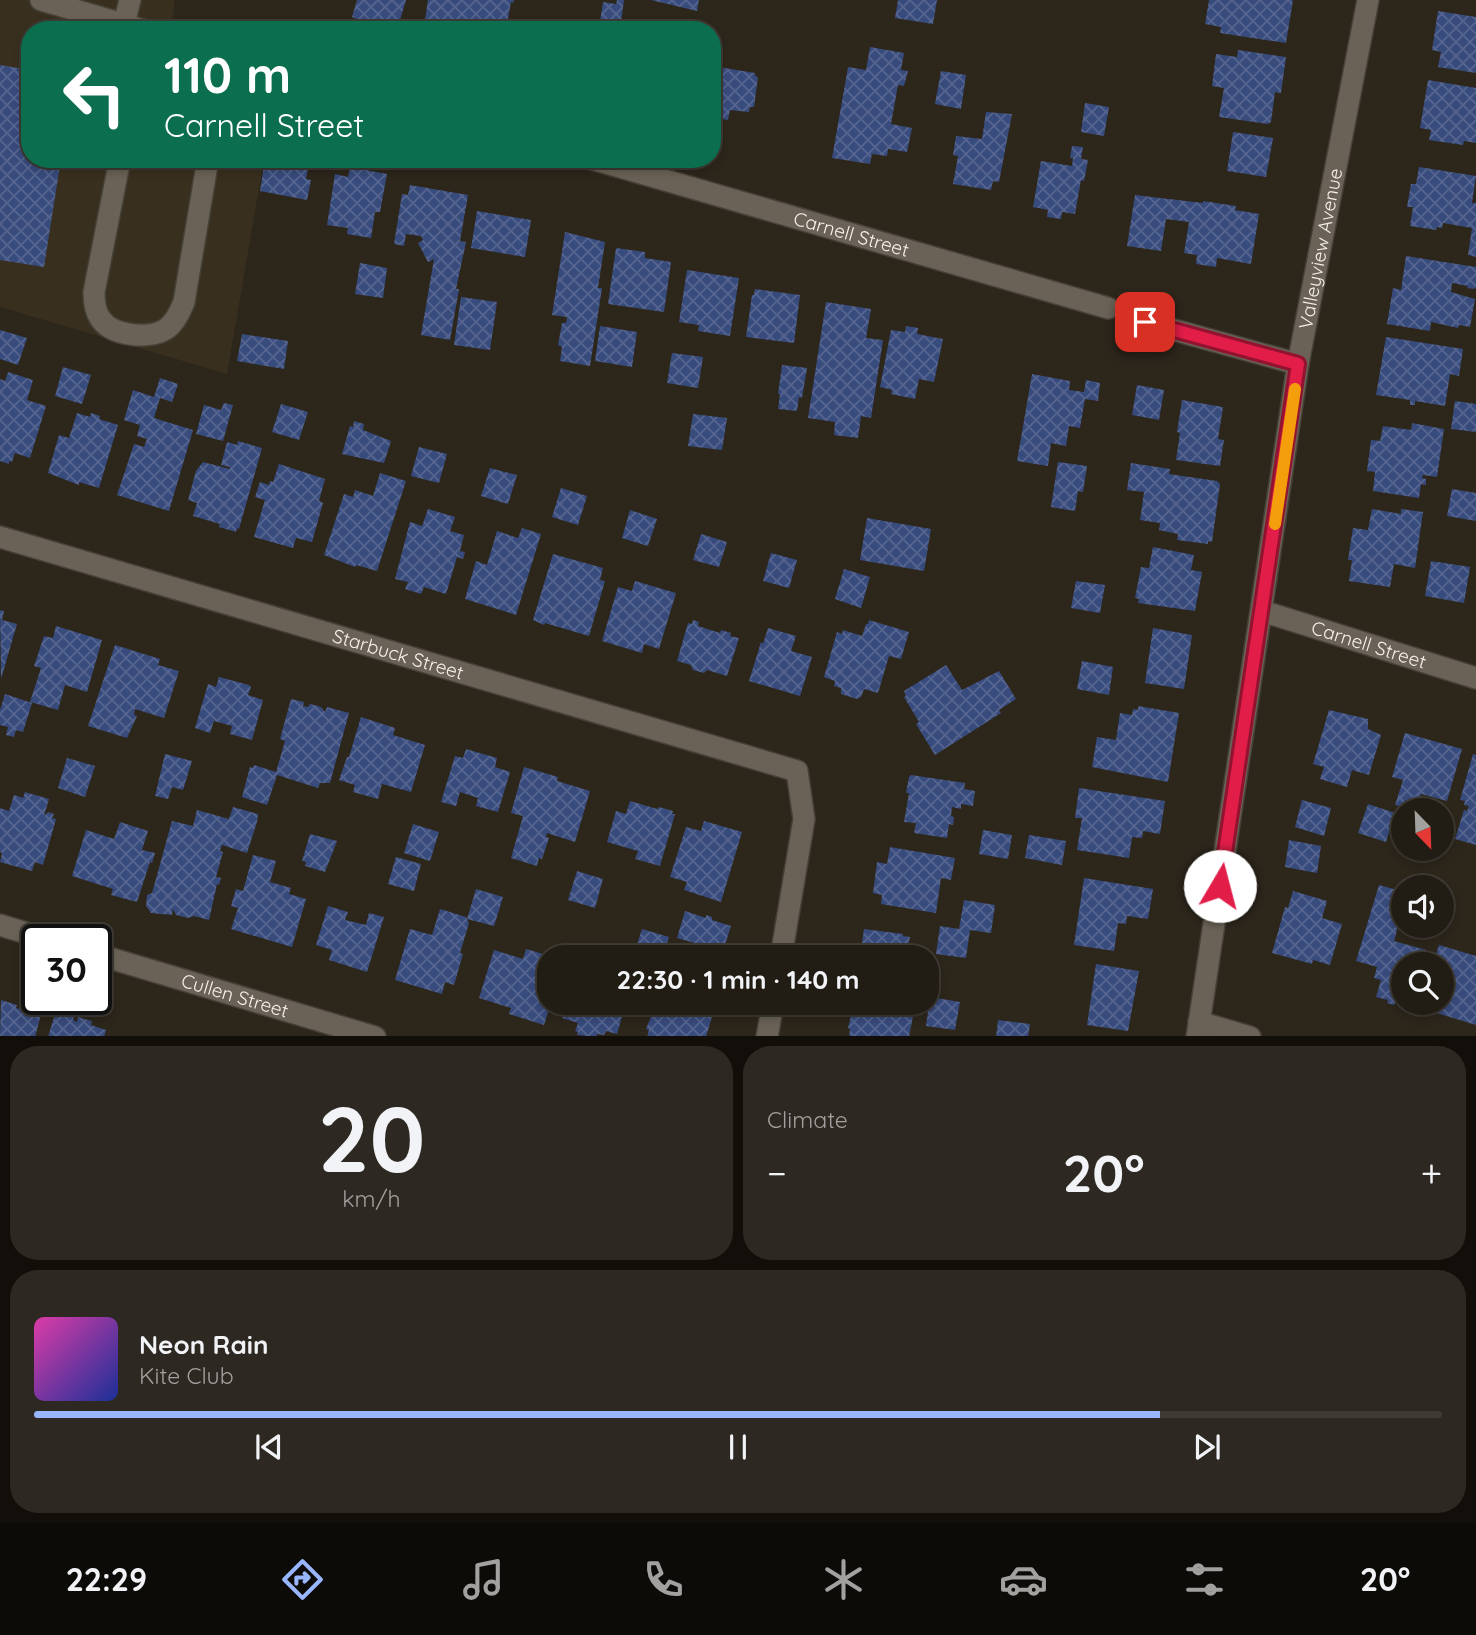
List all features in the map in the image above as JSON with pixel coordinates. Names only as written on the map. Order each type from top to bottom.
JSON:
[{"type":"street","points":[[41,0],[113,21]]},
{"type":"street","points":[[130,0],[133,21]]},
{"type":"street","name":"Valleyview Avenue","points":[[1198,1030],[1298,364],[1368,0]]},
{"type":"street","points":[[118,168],[94,302],[105,324],[122,332],[138,334],[165,330],[176,320],[184,302],[206,168]]},
{"type":"street","name":"Carnell Street","points":[[623,168],[1108,309]]},
{"type":"street","points":[[1145,322],[1298,364]]},
{"type":"street","name":"Starbuck Street","points":[[0,537],[797,771],[804,819],[783,945]]},
{"type":"street","name":"Carnell Street","points":[[1262,611],[1476,678]]},
{"type":"street","points":[[0,925],[21,931]]},
{"type":"street","name":"Cullen Street","points":[[112,959],[372,1036]]},
{"type":"street","points":[[768,1036],[771,1015]]},
{"type":"street","points":[[1198,1030],[1243,1036]]},
{"type":"shaded area","points":[[0,0],[175,0],[172,21],[21,21],[21,168],[262,168],[227,374],[0,307]]},
{"type":"building","points":[[357,0],[406,0],[400,21],[360,21],[352,17]]},
{"type":"building","points":[[428,0],[514,0],[511,2],[508,21],[425,21]]},
{"type":"building","points":[[617,0],[624,0],[621,21],[600,21],[603,2],[616,4]]},
{"type":"building","points":[[651,0],[699,0],[697,11]]},
{"type":"building","points":[[898,0],[937,0],[933,24],[895,18]]},
{"type":"building","points":[[1209,0],[1293,0],[1286,43],[1220,33],[1221,27],[1205,24]]},
{"type":"building","points":[[1438,11],[1476,17],[1476,73],[1438,67],[1441,52],[1432,50]]},
{"type":"building","points":[[870,47],[904,53],[901,70],[908,71],[904,86],[898,85],[891,124],[912,128],[907,152],[888,149],[887,156],[872,154],[870,164],[832,158],[848,67],[866,70]]},
{"type":"building","points":[[1238,50],[1286,57],[1281,93],[1275,92],[1271,122],[1268,124],[1219,117],[1224,88],[1212,86],[1216,54],[1237,57]]},
{"type":"building","points":[[0,65],[21,68],[21,168],[60,168],[44,267],[0,260]]},
{"type":"building","points":[[721,67],[755,73],[758,77],[754,107],[750,107],[749,112],[730,110],[728,120],[721,119]]},
{"type":"building","points":[[941,71],[966,75],[961,109],[935,104]]},
{"type":"building","points":[[1428,80],[1476,88],[1476,143],[1464,141],[1463,145],[1429,140],[1431,130],[1420,128]]},
{"type":"building","points":[[1085,103],[1109,107],[1104,136],[1081,132]]},
{"type":"building","points":[[986,112],[1012,114],[999,182],[993,181],[991,190],[953,184],[958,156],[953,155],[956,136],[982,139]]},
{"type":"building","points":[[1233,132],[1273,138],[1266,177],[1227,171]]},
{"type":"building","points":[[1072,146],[1083,147],[1081,159],[1088,160],[1084,181],[1081,180],[1075,214],[1062,212],[1061,219],[1047,217],[1048,210],[1033,207],[1041,161],[1072,166]]},
{"type":"building","points":[[1419,167],[1476,176],[1472,203],[1476,203],[1476,257],[1468,255],[1472,228],[1443,223],[1442,228],[1437,227],[1436,230],[1410,226],[1413,207],[1407,207],[1411,184],[1416,184]]},
{"type":"building","points":[[264,168],[308,168],[306,179],[311,180],[307,200],[260,191]]},
{"type":"building","points":[[350,168],[387,174],[380,212],[375,212],[371,238],[347,234],[348,228],[327,225],[335,174],[348,177]]},
{"type":"building","points":[[410,185],[468,195],[460,241],[466,242],[456,289],[459,289],[450,340],[421,335],[434,259],[428,262],[418,243],[423,240],[421,236],[406,234],[404,246],[394,244],[402,194],[408,195]]},
{"type":"building","points":[[1135,195],[1236,206],[1235,210],[1259,214],[1251,264],[1217,258],[1216,267],[1196,264],[1197,255],[1184,253],[1189,222],[1166,219],[1161,251],[1127,246]]},
{"type":"building","points":[[477,211],[531,220],[525,257],[471,248]]},
{"type":"building","points":[[565,232],[605,242],[598,288],[602,288],[590,366],[560,361],[562,347],[558,345],[562,323],[566,323],[567,317],[552,315]]},
{"type":"building","points":[[616,248],[645,252],[645,258],[671,262],[664,312],[608,304]]},
{"type":"building","points":[[1406,256],[1476,267],[1474,289],[1452,283],[1451,292],[1475,299],[1470,327],[1459,325],[1458,328],[1431,322],[1430,331],[1387,324],[1393,288],[1401,290]]},
{"type":"building","points":[[360,263],[387,268],[383,298],[355,294]]},
{"type":"building","points":[[687,270],[739,278],[730,336],[698,331],[699,325],[679,322]]},
{"type":"building","points":[[755,289],[800,295],[794,343],[746,337]]},
{"type":"building","points":[[461,297],[497,302],[490,350],[454,345]]},
{"type":"building","points":[[826,302],[871,309],[866,338],[883,340],[871,418],[861,416],[858,438],[834,435],[835,422],[808,418]]},
{"type":"building","points":[[600,326],[637,332],[632,367],[595,361]]},
{"type":"building","points":[[906,326],[918,328],[917,334],[943,339],[934,382],[919,379],[915,399],[891,394],[892,390],[880,387],[891,330],[905,332]]},
{"type":"building","points":[[0,330],[27,338],[18,365],[0,359]]},
{"type":"building","points":[[242,334],[288,341],[284,369],[237,361]]},
{"type":"building","points":[[1386,337],[1463,349],[1459,376],[1450,374],[1445,406],[1415,401],[1415,405],[1410,405],[1410,400],[1376,395]]},
{"type":"building","points":[[672,353],[703,357],[698,388],[667,383]]},
{"type":"building","points":[[782,365],[807,368],[797,411],[778,409]]},
{"type":"building","points":[[63,367],[91,375],[82,404],[55,396]]},
{"type":"building","points":[[8,372],[33,380],[27,400],[46,406],[30,458],[15,453],[9,464],[0,461],[0,379],[5,381]]},
{"type":"building","points":[[1032,374],[1070,381],[1069,390],[1084,392],[1086,380],[1100,383],[1098,401],[1085,399],[1080,428],[1069,426],[1066,446],[1051,443],[1048,466],[1017,461]]},
{"type":"building","points":[[160,378],[178,384],[172,402],[160,398],[154,418],[193,430],[169,511],[117,495],[134,444],[144,447],[147,439],[137,436],[140,425],[124,420],[133,390],[154,397]]},
{"type":"building","points":[[1137,385],[1164,390],[1159,420],[1132,415]]},
{"type":"building","points":[[1182,400],[1223,407],[1218,439],[1224,440],[1220,466],[1176,460]]},
{"type":"building","points":[[1455,401],[1476,404],[1476,432],[1451,429]]},
{"type":"building","points":[[224,403],[233,405],[223,441],[196,434],[204,405],[221,410]]},
{"type":"building","points":[[281,404],[308,412],[299,440],[272,432]]},
{"type":"building","points":[[77,413],[90,417],[91,413],[100,416],[99,419],[118,425],[99,488],[79,482],[79,485],[48,473],[59,435],[69,438]]},
{"type":"building","points":[[693,414],[727,418],[722,450],[688,446]]},
{"type":"building","points":[[354,421],[364,424],[363,430],[391,441],[384,463],[342,454]]},
{"type":"building","points":[[1412,423],[1444,429],[1437,477],[1423,475],[1426,485],[1421,484],[1419,498],[1373,491],[1375,472],[1367,471],[1371,440],[1380,441],[1383,426],[1411,430]]},
{"type":"building","points":[[238,441],[262,448],[236,532],[193,516],[197,503],[188,500],[196,471],[203,462],[230,469],[221,465],[227,442],[237,445]]},
{"type":"building","points":[[419,447],[447,454],[439,483],[411,476]]},
{"type":"building","points":[[1058,462],[1087,466],[1083,492],[1078,491],[1075,511],[1051,507]]},
{"type":"building","points":[[1131,463],[1170,469],[1169,474],[1217,481],[1220,484],[1212,542],[1208,541],[1208,544],[1177,540],[1178,534],[1159,530],[1160,523],[1140,520],[1144,492],[1127,490]]},
{"type":"building","points":[[279,464],[325,479],[319,501],[323,503],[312,542],[296,538],[293,548],[254,537],[265,500],[255,497],[260,482],[269,485],[270,481],[273,482]]},
{"type":"building","points":[[490,468],[517,475],[508,504],[481,496]]},
{"type":"building","points":[[380,473],[406,481],[377,571],[356,565],[355,567],[324,555],[344,494],[353,497],[355,490],[373,496]]},
{"type":"building","points":[[561,488],[587,496],[578,525],[552,517]]},
{"type":"building","points":[[1452,489],[1476,493],[1476,521],[1447,516]]},
{"type":"building","points":[[428,509],[455,517],[450,531],[464,535],[460,551],[465,552],[463,559],[457,557],[446,594],[424,587],[421,594],[405,589],[408,582],[395,579],[410,522],[422,526]]},
{"type":"building","points":[[1372,509],[1401,514],[1401,509],[1423,512],[1415,568],[1394,564],[1390,587],[1349,581],[1352,560],[1348,560],[1353,528],[1368,530]]},
{"type":"building","points":[[630,510],[657,519],[648,546],[622,538]]},
{"type":"building","points":[[867,518],[931,529],[924,571],[860,560]]},
{"type":"building","points":[[522,528],[541,534],[516,615],[465,599],[476,561],[487,565],[497,531],[518,538]]},
{"type":"building","points":[[701,534],[727,542],[719,567],[693,560]]},
{"type":"building","points":[[1153,547],[1194,555],[1191,570],[1202,572],[1195,611],[1138,603],[1139,599],[1135,598],[1141,567],[1149,568]]},
{"type":"building","points":[[771,553],[797,560],[789,588],[763,581]]},
{"type":"building","points":[[553,554],[603,568],[600,580],[605,581],[589,636],[533,620]]},
{"type":"building","points":[[1431,561],[1470,567],[1464,603],[1425,596]]},
{"type":"building","points":[[844,569],[870,577],[861,608],[835,599]]},
{"type":"building","points":[[635,581],[676,593],[659,649],[644,644],[642,653],[602,641],[618,587],[632,591]]},
{"type":"building","points":[[1076,581],[1105,585],[1100,613],[1071,608]]},
{"type":"building","points":[[0,610],[4,611],[2,620],[17,624],[1,679]]},
{"type":"building","points":[[693,620],[699,622],[698,626],[720,633],[721,630],[739,638],[727,676],[707,670],[704,673],[693,670],[691,665],[677,661],[688,623],[692,624]]},
{"type":"building","points":[[869,620],[909,632],[901,659],[889,656],[878,693],[864,689],[861,697],[857,699],[841,694],[841,688],[834,686],[835,681],[824,677],[837,632],[842,634],[843,630],[862,636]]},
{"type":"building","points":[[56,626],[102,640],[87,692],[65,685],[58,710],[30,702],[41,668],[34,666],[44,636],[53,638]]},
{"type":"building","points":[[768,628],[796,636],[791,651],[812,657],[800,696],[749,681]]},
{"type":"building","points":[[1153,628],[1192,635],[1184,689],[1145,683]]},
{"type":"building","points":[[115,645],[160,659],[158,665],[179,671],[164,718],[135,709],[134,715],[137,716],[127,738],[88,726]]},
{"type":"building","points":[[1082,661],[1113,667],[1109,695],[1077,689]]},
{"type":"building","points":[[946,665],[962,690],[999,671],[1016,699],[999,710],[1001,713],[935,755],[916,724],[919,722],[904,697],[904,691]]},
{"type":"building","points":[[219,677],[249,685],[251,687],[248,695],[263,700],[252,740],[230,734],[232,726],[214,721],[210,733],[195,728],[208,684],[216,687]]},
{"type":"building","points":[[5,694],[32,703],[23,732],[16,730],[14,737],[6,735],[8,727],[0,725],[0,710]]},
{"type":"building","points":[[291,699],[304,702],[303,706],[308,707],[310,704],[321,707],[325,712],[327,707],[349,713],[330,783],[320,783],[318,788],[277,775],[267,805],[242,797],[250,767],[253,768],[254,765],[276,772],[285,741],[280,739]]},
{"type":"building","points":[[1138,706],[1179,713],[1168,782],[1092,767],[1097,737],[1116,740],[1120,713],[1132,715],[1133,709],[1138,710]]},
{"type":"building","points":[[1329,710],[1368,719],[1368,729],[1381,735],[1369,775],[1352,770],[1347,787],[1320,779],[1324,767],[1313,764]]},
{"type":"building","points":[[361,717],[395,728],[393,735],[425,745],[411,792],[382,784],[378,799],[353,792],[355,785],[339,780]]},
{"type":"building","points":[[1405,733],[1462,749],[1448,798],[1421,794],[1420,798],[1397,798],[1403,780],[1392,777]]},
{"type":"building","points":[[466,749],[497,758],[495,767],[510,772],[498,812],[476,806],[478,798],[460,792],[456,806],[441,802],[455,756],[463,758]]},
{"type":"building","points":[[165,754],[192,761],[183,790],[172,787],[168,799],[155,796]]},
{"type":"building","points":[[1473,754],[1476,755],[1476,845],[1455,839],[1464,810],[1467,811],[1469,806],[1460,800]]},
{"type":"building","points":[[67,758],[95,766],[85,797],[58,788]]},
{"type":"building","points":[[524,767],[558,777],[557,781],[590,791],[575,842],[547,833],[546,837],[549,838],[537,866],[511,858],[523,816],[511,813]]},
{"type":"building","points":[[911,775],[965,783],[964,789],[975,791],[973,806],[961,804],[961,809],[952,807],[953,825],[949,824],[947,838],[914,833],[916,823],[904,822],[909,793],[906,793]]},
{"type":"building","points":[[1079,788],[1165,801],[1160,834],[1143,831],[1142,838],[1132,837],[1129,858],[1077,850],[1082,818],[1075,818]]},
{"type":"building","points":[[25,792],[49,799],[44,816],[48,812],[54,814],[52,818],[56,819],[43,865],[35,862],[32,871],[0,862],[0,808],[9,811],[14,795],[23,798]]},
{"type":"building","points":[[1302,800],[1331,808],[1324,836],[1295,827]]},
{"type":"building","points":[[630,801],[673,811],[672,814],[675,814],[660,866],[635,859],[638,851],[607,842],[616,811],[626,814]]},
{"type":"building","points":[[1368,804],[1391,812],[1391,826],[1386,842],[1358,833]]},
{"type":"building","points":[[233,807],[258,814],[257,822],[247,853],[222,845],[220,851],[223,852],[216,877],[221,878],[219,885],[217,884],[209,920],[176,915],[173,909],[172,915],[151,913],[146,906],[147,895],[152,893],[172,821],[193,826],[197,810],[229,819]]},
{"type":"building","points":[[704,821],[742,832],[721,902],[684,890],[687,882],[670,877],[686,827],[701,831]]},
{"type":"building","points":[[120,822],[148,831],[142,850],[155,853],[137,902],[111,895],[113,889],[72,876],[86,830],[114,839]]},
{"type":"building","points":[[413,824],[439,832],[430,861],[404,853]]},
{"type":"building","points":[[983,830],[1012,835],[1008,859],[979,854]]},
{"type":"building","points":[[310,834],[337,841],[325,872],[305,866],[306,862],[302,861]]},
{"type":"building","points":[[1029,835],[1066,841],[1062,865],[1025,858]]},
{"type":"building","points":[[1289,840],[1321,846],[1317,873],[1285,867]]},
{"type":"building","points":[[890,847],[955,858],[951,880],[941,878],[936,913],[881,904],[882,895],[873,893],[877,862],[887,864]]},
{"type":"building","points":[[253,855],[276,861],[270,882],[291,888],[289,894],[306,899],[292,947],[231,929],[238,908],[231,906],[236,889],[243,891]]},
{"type":"building","points":[[396,857],[421,864],[414,891],[388,884]]},
{"type":"building","points":[[577,871],[603,879],[595,908],[568,900]]},
{"type":"building","points":[[1084,878],[1153,889],[1148,919],[1127,916],[1126,924],[1118,923],[1114,951],[1074,945]]},
{"type":"building","points":[[1379,885],[1391,888],[1391,938],[1426,952],[1391,952],[1391,1004],[1387,1003],[1388,1000],[1376,997],[1381,980],[1374,978],[1377,967],[1356,961]]},
{"type":"building","points":[[476,889],[503,897],[494,926],[467,919]]},
{"type":"building","points":[[1293,891],[1327,901],[1322,918],[1342,924],[1330,965],[1313,960],[1312,964],[1272,953],[1285,907],[1288,908]]},
{"type":"building","points":[[964,900],[995,905],[991,933],[970,930],[966,958],[939,954],[940,926],[959,929]]},
{"type":"building","points":[[328,906],[348,912],[345,920],[366,925],[369,913],[384,917],[367,972],[329,960],[332,950],[316,945]]},
{"type":"building","points":[[440,909],[466,917],[469,923],[454,985],[445,982],[442,994],[395,980],[410,929],[432,935]]},
{"type":"building","points":[[685,911],[706,918],[706,915],[712,917],[712,920],[731,926],[725,945],[702,945],[677,938]]},
{"type":"building","points":[[642,929],[669,937],[667,945],[637,945]]},
{"type":"building","points":[[864,929],[910,937],[908,945],[862,945]]},
{"type":"building","points":[[1439,945],[1476,956],[1476,1025],[1443,1015],[1454,1015],[1454,952],[1437,952]]},
{"type":"building","points":[[526,949],[537,952],[537,1015],[547,1015],[544,1025],[509,1014],[511,1008],[479,998],[494,950],[523,959]]},
{"type":"building","points":[[1096,964],[1139,971],[1128,1031],[1087,1025]]},
{"type":"building","points":[[939,998],[960,1002],[955,1030],[926,1026],[928,1015],[939,1015]]},
{"type":"building","points":[[1,1000],[17,1005],[16,1008],[19,1009],[21,1002],[21,1015],[41,1015],[35,1036],[0,1036]]},
{"type":"building","points":[[55,1015],[74,1017],[73,1020],[77,1022],[78,1017],[92,1021],[91,1025],[106,1030],[104,1036],[48,1036]]},
{"type":"building","points":[[563,1015],[623,1015],[617,1034],[606,1031],[604,1035],[597,1036],[577,1035],[578,1032],[575,1031],[578,1023],[562,1018]]},
{"type":"building","points":[[652,1015],[712,1015],[706,1036],[647,1036],[649,1030],[646,1029]]},
{"type":"building","points":[[851,1015],[913,1016],[909,1036],[849,1036]]},
{"type":"building","points":[[998,1020],[1030,1024],[1028,1036],[996,1036]]},
{"type":"slow traffic","points":[[1275,524],[1295,389]]},
{"type":"route","points":[[1145,322],[1298,364],[1220,886]]}]
